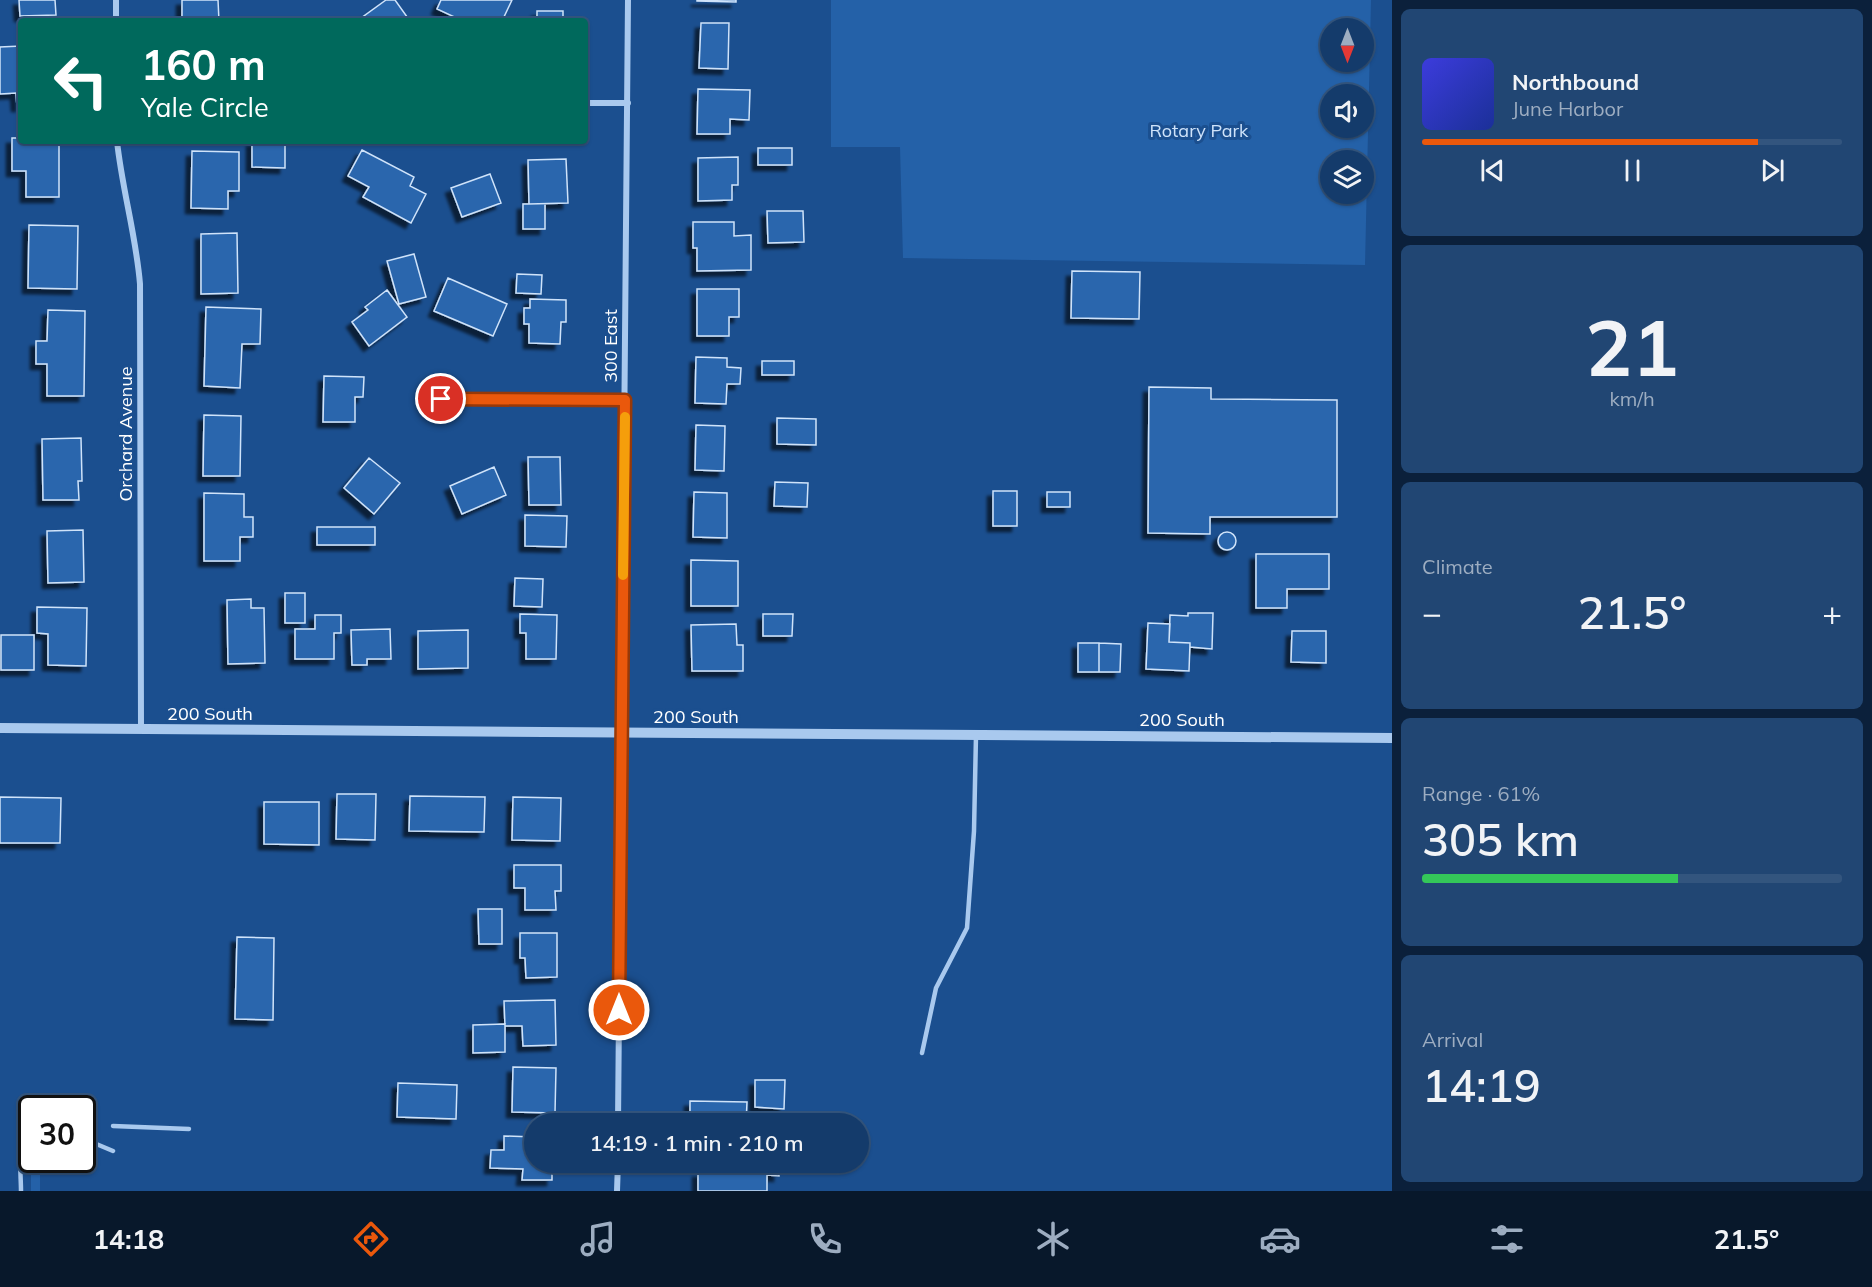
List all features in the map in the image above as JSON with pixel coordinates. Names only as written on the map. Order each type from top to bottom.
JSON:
[{"type":"street","points":[[116,0],[116,18]]},
{"type":"street","name":"300 East","points":[[618,1113],[628,0]]},
{"type":"street","points":[[588,103],[627,103]]},
{"type":"street","name":"Orchard Avenue","points":[[117,144],[120,174],[137,250],[140,284],[141,730]]},
{"type":"street","points":[[441,399],[625,400]]},
{"type":"street","name":"200 South","points":[[0,728],[1392,738]]},
{"type":"street","points":[[617,1191],[618,1173]]},
{"type":"lane","points":[[922,1053],[936,988],[967,928],[974,831],[976,735]]},
{"type":"lane","points":[[113,1126],[189,1129]]},
{"type":"lane","points":[[96,1144],[113,1151]]},
{"type":"lane","points":[[21,1173],[21,1191]]},
{"type":"green space","name":"Rotary Park","points":[[831,0],[1371,0],[1371,18],[1320,18],[1320,72],[1369,72],[1369,84],[1320,84],[1320,138],[1368,138],[1368,150],[1320,150],[1320,204],[1366,204],[1365,265],[903,258],[900,147],[831,147]]},
{"type":"green space","points":[[31,1173],[40,1173],[40,1191],[31,1191]]},
{"type":"building","points":[[19,0],[55,0],[56,15],[20,16]]},
{"type":"building","points":[[182,0],[218,0],[219,18],[182,18]]},
{"type":"building","points":[[386,0],[395,0],[408,18],[361,18]]},
{"type":"building","points":[[441,0],[512,0],[503,18],[456,18],[437,9]]},
{"type":"building","points":[[736,0],[736,2],[697,1]]},
{"type":"building","points":[[537,11],[563,11],[563,18],[537,18]]},
{"type":"building","points":[[701,23],[729,23],[728,69],[699,68]]},
{"type":"building","points":[[18,46],[18,106],[16,93],[0,94],[0,47]]},
{"type":"building","points":[[698,89],[750,90],[749,120],[730,119],[730,134],[697,134]]},
{"type":"building","points":[[12,138],[18,138],[18,144],[59,144],[59,197],[26,197],[26,171],[12,171]]},
{"type":"building","points":[[252,144],[285,144],[285,168],[252,167]]},
{"type":"building","points":[[758,148],[792,148],[792,165],[758,165]]},
{"type":"building","points":[[362,150],[414,177],[410,186],[426,194],[411,223],[363,197],[369,187],[348,176]]},
{"type":"building","points":[[192,151],[239,152],[239,191],[228,191],[228,209],[191,208]]},
{"type":"building","points":[[738,157],[738,185],[732,185],[732,200],[698,201],[698,158]]},
{"type":"building","points":[[566,159],[568,203],[529,204],[528,160]]},
{"type":"building","points":[[490,174],[501,203],[462,217],[451,188]]},
{"type":"building","points":[[523,204],[545,204],[545,229],[523,229]]},
{"type":"building","points":[[767,211],[803,211],[804,242],[768,243]]},
{"type":"building","points":[[693,222],[734,222],[734,236],[751,235],[751,270],[697,271],[697,248],[693,248]]},
{"type":"building","points":[[29,225],[78,226],[77,289],[28,288]]},
{"type":"building","points":[[237,233],[238,293],[201,294],[201,234]]},
{"type":"building","points":[[414,254],[426,297],[399,304],[387,261]]},
{"type":"building","points":[[1072,271],[1140,272],[1139,319],[1071,318]]},
{"type":"building","points":[[517,274],[542,275],[541,294],[516,293]]},
{"type":"building","points":[[448,278],[507,304],[493,336],[434,311]]},
{"type":"building","points":[[697,289],[739,289],[739,317],[729,317],[729,336],[697,336]]},
{"type":"building","points":[[387,290],[407,317],[369,346],[352,322],[368,310],[365,307]]},
{"type":"building","points":[[530,299],[566,300],[566,322],[561,322],[560,344],[529,343],[529,324],[524,324],[524,308],[530,308]]},
{"type":"building","points":[[206,307],[261,309],[260,344],[242,344],[240,388],[204,386]]},
{"type":"building","points":[[48,310],[85,311],[84,396],[47,396],[47,364],[36,364],[36,341],[47,341]]},
{"type":"building","points":[[696,357],[727,358],[727,367],[741,368],[740,384],[727,384],[726,404],[695,403]]},
{"type":"building","points":[[762,361],[794,361],[794,375],[762,375]]},
{"type":"building","points":[[324,376],[364,377],[363,397],[355,397],[355,422],[323,422]]},
{"type":"building","points":[[1149,387],[1211,388],[1211,399],[1337,400],[1337,517],[1210,517],[1210,534],[1148,533]]},
{"type":"building","points":[[204,415],[241,416],[240,476],[203,476]]},
{"type":"building","points":[[777,418],[816,419],[816,445],[777,444]]},
{"type":"building","points":[[696,425],[725,426],[724,471],[695,470]]},
{"type":"building","points":[[81,438],[82,481],[78,481],[79,500],[43,500],[42,439]]},
{"type":"building","points":[[528,457],[560,457],[561,505],[529,505]]},
{"type":"building","points":[[369,458],[400,483],[374,514],[344,488]]},
{"type":"building","points":[[494,467],[506,495],[462,514],[450,486]]},
{"type":"building","points":[[775,482],[808,483],[807,507],[774,506]]},
{"type":"building","points":[[993,491],[1017,491],[1017,526],[993,526]]},
{"type":"building","points":[[694,492],[727,493],[727,538],[693,537]]},
{"type":"building","points":[[1047,492],[1070,492],[1070,507],[1047,507]]},
{"type":"building","points":[[204,493],[244,494],[244,517],[253,517],[253,537],[240,537],[240,561],[204,561]]},
{"type":"building","points":[[525,515],[567,516],[566,547],[525,546]]},
{"type":"building","points":[[317,527],[375,527],[375,545],[317,545]]},
{"type":"building","points":[[83,530],[84,582],[48,583],[47,531]]},
{"type":"building","points":[[1227,532],[1233,535],[1236,541],[1233,547],[1227,550],[1221,547],[1218,541],[1221,535]]},
{"type":"building","points":[[1256,554],[1329,554],[1329,589],[1287,589],[1287,608],[1256,608]]},
{"type":"building","points":[[691,560],[738,561],[738,606],[691,606]]},
{"type":"building","points":[[515,578],[543,579],[542,607],[514,606]]},
{"type":"building","points":[[285,593],[305,593],[305,623],[285,623]]},
{"type":"building","points":[[251,599],[251,608],[264,608],[265,663],[228,664],[227,600]]},
{"type":"building","points":[[37,607],[87,608],[86,666],[48,665],[48,634],[37,633]]},
{"type":"building","points":[[1188,613],[1213,613],[1212,649],[1190,647],[1190,643],[1169,642],[1170,615],[1188,616]]},
{"type":"building","points":[[520,614],[557,615],[556,659],[526,659],[526,633],[520,633]]},
{"type":"building","points":[[763,614],[793,614],[792,636],[763,636]]},
{"type":"building","points":[[315,615],[341,615],[341,633],[334,633],[334,659],[295,659],[295,629],[315,629]]},
{"type":"building","points":[[1148,623],[1170,624],[1169,642],[1190,643],[1189,671],[1146,669]]},
{"type":"building","points":[[736,624],[737,645],[743,645],[743,671],[692,671],[691,625]]},
{"type":"building","points":[[390,629],[391,659],[367,659],[367,665],[352,665],[351,630]]},
{"type":"building","points":[[468,630],[468,668],[418,669],[418,631]]},
{"type":"building","points":[[1292,631],[1326,631],[1326,663],[1291,662]]},
{"type":"building","points":[[1,635],[34,635],[34,670],[1,670]]},
{"type":"building","points":[[1078,643],[1099,643],[1099,672],[1078,672]]},
{"type":"building","points":[[1099,643],[1121,644],[1120,672],[1099,672]]},
{"type":"building","points":[[337,794],[376,794],[375,840],[336,839]]},
{"type":"building","points":[[410,796],[485,797],[484,832],[409,831]]},
{"type":"building","points":[[0,797],[61,798],[60,843],[0,843]]},
{"type":"building","points":[[513,797],[561,798],[560,841],[512,840]]},
{"type":"building","points":[[264,802],[319,802],[319,845],[264,844]]},
{"type":"building","points":[[514,865],[561,865],[561,891],[555,891],[556,910],[525,910],[525,888],[514,888]]},
{"type":"building","points":[[478,909],[502,909],[502,944],[479,944]]},
{"type":"building","points":[[520,933],[557,933],[557,977],[526,978],[525,958],[520,958]]},
{"type":"building","points":[[237,937],[274,938],[273,1020],[235,1019]]},
{"type":"building","points":[[555,1000],[556,1045],[523,1046],[522,1026],[505,1026],[504,1001]]},
{"type":"building","points":[[505,1024],[505,1052],[473,1053],[473,1025]]},
{"type":"building","points":[[513,1067],[556,1068],[555,1113],[512,1112]]},
{"type":"building","points":[[755,1080],[785,1080],[784,1109],[755,1107]]},
{"type":"building","points":[[398,1083],[457,1085],[456,1119],[397,1117]]},
{"type":"building","points":[[690,1101],[747,1102],[746,1113],[690,1113]]},
{"type":"building","points":[[504,1136],[524,1137],[524,1173],[552,1173],[552,1180],[522,1180],[523,1169],[490,1168],[491,1150],[504,1150]]},
{"type":"building","points":[[698,1173],[779,1173],[779,1176],[767,1175],[767,1191],[698,1191]]},
{"type":"slow traffic","points":[[623,575],[625,417]]},
{"type":"route","points":[[441,399],[625,400],[619,1010]]}]
